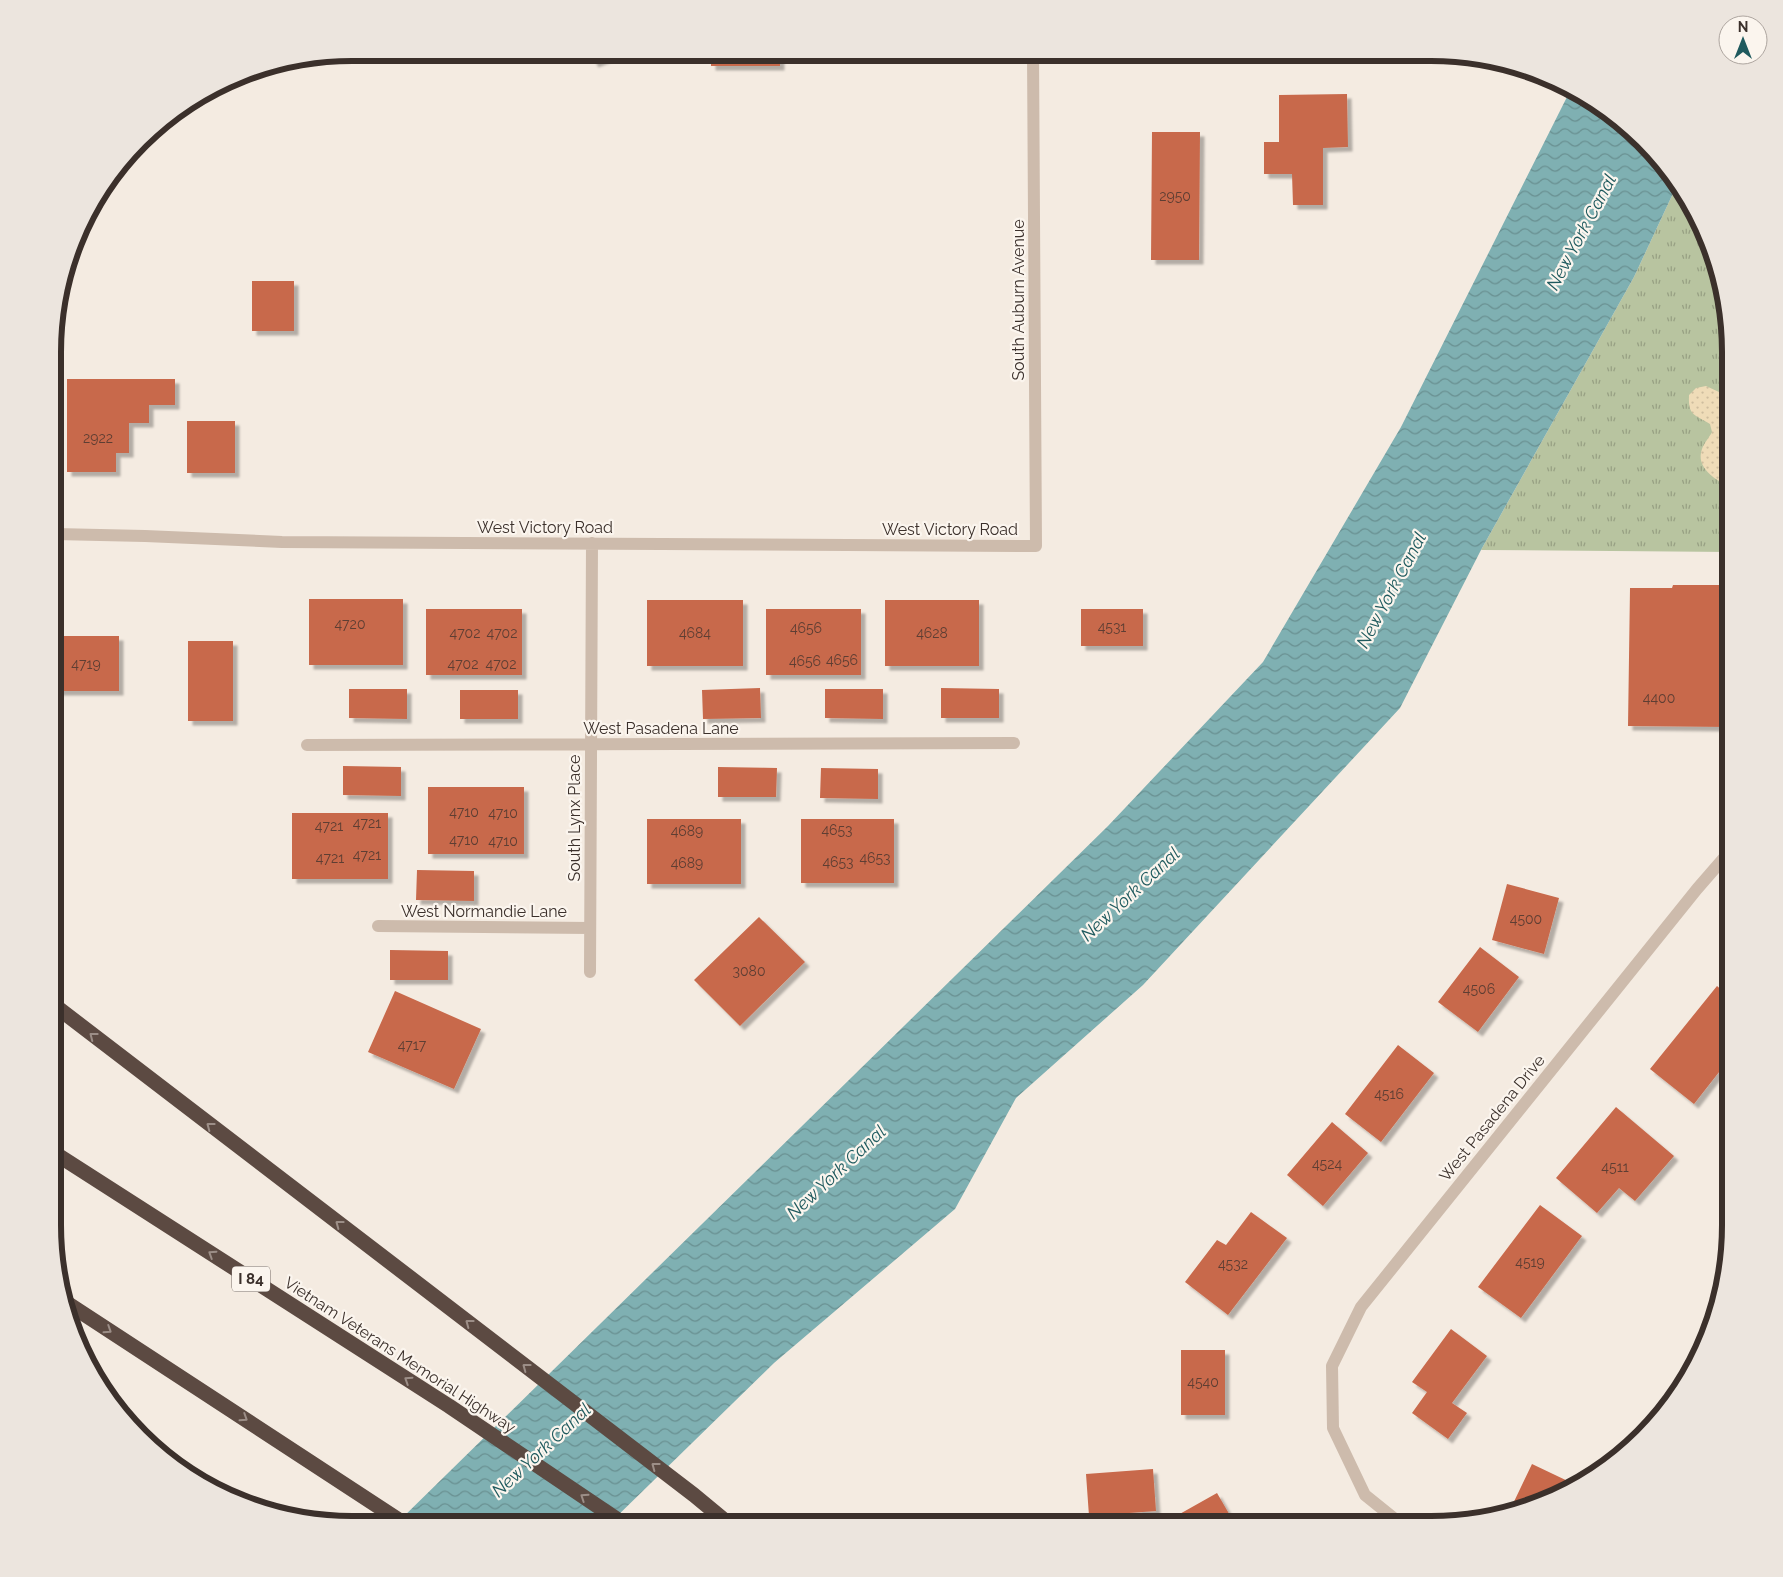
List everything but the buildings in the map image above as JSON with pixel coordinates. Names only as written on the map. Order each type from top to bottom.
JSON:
[{"type":"highway","points":[[61,1010],[719,1516]]},
{"type":"highway","name":"Vietnam Veterans Memorial Highway","points":[[61,1157],[449,1406],[612,1516]]},
{"type":"highway","points":[[73,1307],[393,1516]]},
{"type":"street","name":"South Auburn Avenue","points":[[1033,61],[1036,546]]},
{"type":"street","name":"West Victory Road","points":[[61,534],[282,542],[1036,546]]},
{"type":"street","name":"South Lynx Place","points":[[590,972],[592,543]]},
{"type":"street","name":"West Pasadena Lane","points":[[307,745],[1014,743]]},
{"type":"street","name":"West Pasadena Drive","points":[[1391,1516],[1365,1495],[1333,1428],[1332,1366],[1361,1307],[1697,888],[1722,860]]},
{"type":"street","name":"West Normandie Lane","points":[[378,926],[590,928]]},
{"type":"green space","points":[[1674,192],[1700,241],[1712,277],[1719,314],[1722,352],[1722,552],[1481,550],[1634,277]]},
{"type":"sand","points":[[1706,386],[1719,392],[1722,396],[1722,483],[1713,477],[1701,462],[1702,449],[1712,432],[1710,424],[1691,411],[1689,395],[1696,388]]},
{"type":"water","name":"New York Canal","points":[[1568,95],[1592,110],[1623,133],[1650,160],[1674,192],[1634,277],[1481,550],[1400,708],[1143,985],[1016,1098],[955,1209],[774,1363],[617,1516],[404,1516],[1108,826],[1263,662],[1401,427]]}]
